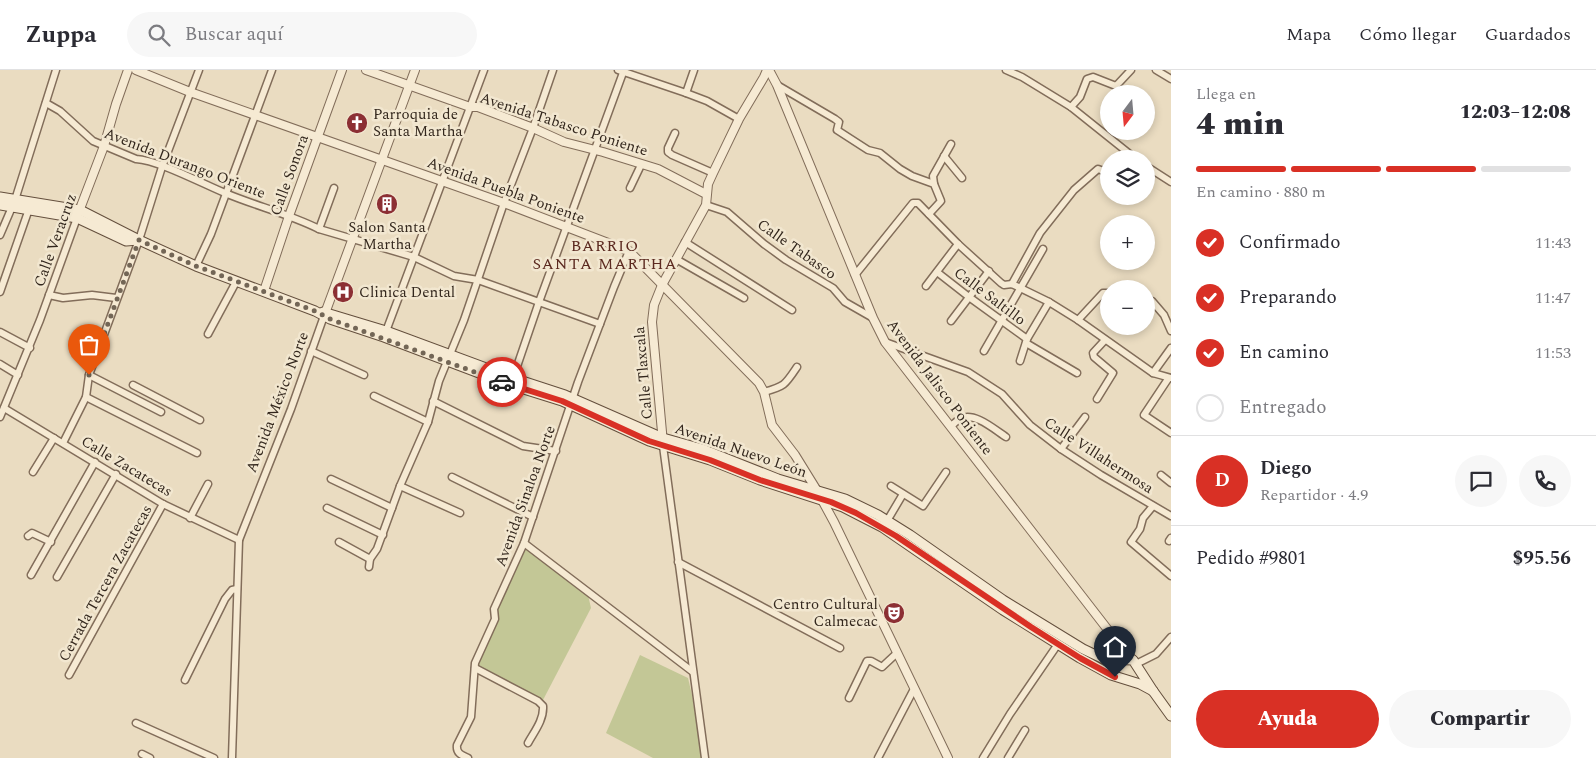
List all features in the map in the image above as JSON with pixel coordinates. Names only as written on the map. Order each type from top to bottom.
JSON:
[{"type":"main road","name":"Avenida Nuevo León","points":[[0,198],[29,209],[78,214]]},
{"type":"main road","name":"Avenida Nuevo León","points":[[0,205],[14,203],[78,214],[236,282],[572,401],[649,441],[702,449],[778,479],[845,499],[887,521],[1023,613],[1088,652],[1099,657],[1136,664]]},
{"type":"main road","name":"Avenida Nuevo León","points":[[663,442],[760,480],[843,507],[882,527],[1003,610],[1101,670],[1140,684],[1153,692]]},
{"type":"main road","points":[[1111,660],[1122,648]]},
{"type":"main road","points":[[1123,679],[1133,677],[1136,664]]},
{"type":"main road","points":[[1136,664],[1153,692],[1171,716]]},
{"type":"street","points":[[0,235],[14,203],[56,70]]},
{"type":"street","name":"Calle Veracruz","points":[[0,417],[30,348],[104,146],[128,70]]},
{"type":"street","name":"Avenida Puebla Poniente","points":[[136,70],[190,92],[504,203],[629,251],[759,383],[764,392],[772,425],[794,454],[816,489],[948,758]]},
{"type":"street","points":[[63,443],[86,397],[89,375],[139,240],[162,167],[199,70]]},
{"type":"street","points":[[196,266],[211,234],[272,70]]},
{"type":"street","name":"Calle Sonora","points":[[264,291],[342,70]]},
{"type":"street","name":"Avenida Tabasco Poniente","points":[[366,70],[470,107],[478,107],[534,128],[564,142],[672,176],[706,194]]},
{"type":"street","name":"Avenida México Norte","points":[[232,758],[239,540],[291,409],[311,351],[321,313],[352,238],[415,70]]},
{"type":"street","points":[[385,334],[484,70]]},
{"type":"street","points":[[369,567],[370,559],[383,535],[400,486],[428,422],[448,357],[478,280],[504,203],[534,128],[553,70]]},
{"type":"street","points":[[686,92],[694,70]]},
{"type":"street","name":"Avenida Jalisco Poniente","points":[[768,70],[777,86],[873,318],[886,342],[1136,664]]},
{"type":"street","name":"Calle Tlaxcala","points":[[705,758],[663,442],[652,322],[654,306],[662,285],[706,205],[706,194],[713,174],[740,119],[768,70]]},
{"type":"street","points":[[1006,70],[1022,77],[1071,107],[1124,150]]},
{"type":"street","points":[[1071,107],[1080,97],[1087,79],[1094,77],[1116,86],[1119,85],[1131,70]]},
{"type":"street","points":[[1156,70],[1171,79]]},
{"type":"street","points":[[512,381],[621,71],[686,92],[740,119]]},
{"type":"street","points":[[777,86],[835,119],[839,122],[837,130],[861,146],[880,153],[912,176],[934,184]]},
{"type":"street","name":"Avenida Durango Oriente","points":[[46,103],[60,111],[92,141],[136,159],[142,159],[226,194],[341,237],[352,238],[414,257],[454,276],[478,280],[600,324]]},
{"type":"street","points":[[675,133],[668,152],[713,174]]},
{"type":"street","points":[[929,214],[941,201],[933,176],[951,144]]},
{"type":"street","points":[[944,156],[962,178]]},
{"type":"street","points":[[630,188],[641,165]]},
{"type":"street","points":[[1012,284],[1040,233],[1074,190],[1098,169],[1100,170]]},
{"type":"street","points":[[1155,172],[1171,182]]},
{"type":"street","points":[[319,229],[334,188]]},
{"type":"street","points":[[855,275],[913,203],[918,203],[958,244],[1001,283],[1021,287],[1049,302],[1078,320],[1153,374],[1169,378],[1144,415],[1171,433]]},
{"type":"street","name":"Calle Tabasco","points":[[706,205],[727,212],[786,260],[833,288],[845,302],[873,318]]},
{"type":"street","points":[[0,292],[29,209]]},
{"type":"street","points":[[686,242],[792,310]]},
{"type":"street","points":[[926,286],[958,244]]},
{"type":"street","points":[[984,351],[1043,249]]},
{"type":"street","name":"Avenida Sinaloa Norte","points":[[475,665],[496,619],[494,609],[524,543],[572,401],[629,251]]},
{"type":"street","points":[[676,259],[744,298]]},
{"type":"street","points":[[951,321],[989,271]]},
{"type":"street","name":"Calle Saltillo","points":[[937,272],[1027,341]]},
{"type":"street","points":[[208,334],[236,282]]},
{"type":"street","points":[[49,295],[63,298],[92,295],[116,298]]},
{"type":"street","points":[[1078,320],[1100,296]]},
{"type":"street","name":"Calle Saltillo","points":[[1020,361],[1027,341],[1049,302]]},
{"type":"street","points":[[1155,304],[1164,314],[1171,331]]},
{"type":"street","points":[[0,332],[30,348]]},
{"type":"street","points":[[1097,399],[1113,373],[1094,357],[1093,353],[1105,340]]},
{"type":"street","points":[[1027,341],[1077,373]]},
{"type":"street","name":"Calle Villahermosa","points":[[886,342],[968,372],[1002,394],[1030,425],[1061,449],[1171,516]]},
{"type":"street","points":[[1153,374],[1170,349]]},
{"type":"street","points":[[311,351],[364,375]]},
{"type":"street","points":[[0,364],[18,375]]},
{"type":"street","points":[[764,392],[786,384],[797,367]]},
{"type":"street","points":[[89,375],[160,412]]},
{"type":"street","points":[[133,385],[200,420]]},
{"type":"street","points":[[148,406],[152,395]]},
{"type":"street","points":[[374,396],[428,422]]},
{"type":"street","points":[[86,397],[197,453]]},
{"type":"street","points":[[433,401],[523,446],[556,451]]},
{"type":"street","name":"Calle Zacatecas","points":[[4,408],[163,504],[239,540]]},
{"type":"street","points":[[950,426],[961,418],[969,417],[978,419],[1006,437]]},
{"type":"street","points":[[1061,449],[1085,417]]},
{"type":"street","points":[[33,472],[54,438]]},
{"type":"street","points":[[31,575],[95,462]]},
{"type":"street","points":[[891,486],[923,506],[946,472]]},
{"type":"street","points":[[57,577],[116,474]]},
{"type":"street","points":[[1161,475],[1171,483]]},
{"type":"street","points":[[452,477],[533,517]]},
{"type":"street","points":[[331,479],[392,508]]},
{"type":"street","points":[[190,518],[208,484]]},
{"type":"street","points":[[400,486],[460,513]]},
{"type":"street","points":[[887,521],[903,494]]},
{"type":"street","name":"Cerrada Tercera Zacatecas","points":[[69,675],[163,504]]},
{"type":"street","points":[[1154,506],[1143,518],[1140,529],[1131,542],[1171,576]]},
{"type":"street","points":[[327,508],[383,535]]},
{"type":"street","points":[[28,536],[32,533],[51,542]]},
{"type":"street","points":[[339,542],[370,559]]},
{"type":"street","points":[[524,543],[693,672]]},
{"type":"street","points":[[678,562],[840,648]]},
{"type":"street","points":[[186,680],[225,599],[232,590],[237,589]]},
{"type":"street","points":[[1136,664],[1156,654],[1171,637]]},
{"type":"street","points":[[983,758],[1010,714],[1058,644]]},
{"type":"street","points":[[849,698],[867,662],[869,661],[882,667],[897,653]]},
{"type":"street","points":[[468,758],[459,754],[457,745],[471,717],[475,665],[538,701],[543,706],[540,721],[528,743]]},
{"type":"street","points":[[878,758],[914,689]]},
{"type":"street","points":[[136,723],[214,758]]},
{"type":"street","points":[[1008,758],[1025,730]]},
{"type":"street","points":[[142,754],[150,758]]},
{"type":"green space","points":[[525,547],[588,595],[591,608],[543,700],[476,665],[495,613]]},
{"type":"green space","points":[[640,655],[688,678],[702,758],[653,758],[606,733]]},
{"type":"way so far","points":[[89,375],[139,240],[196,266],[315,311],[330,319],[447,360],[502,382]]},
{"type":"place","name":"Parroquia de Santa Martha","points":[[357,123]]},
{"type":"place","name":"Salon Santa Martha","points":[[387,204]]},
{"type":"place","name":"Clinica Dental","points":[[343,292]]},
{"type":"place","name":"Centro Cultural Calmecac","points":[[894,613]]},
{"type":"district","name":"BARRIO SANTA MARTHA","points":[[605,254]]},
{"type":"route","points":[[502,382],[562,401],[649,441],[696,455],[740,473],[831,502],[856,513],[910,545],[1003,610],[1080,658],[1115,677]]}]
